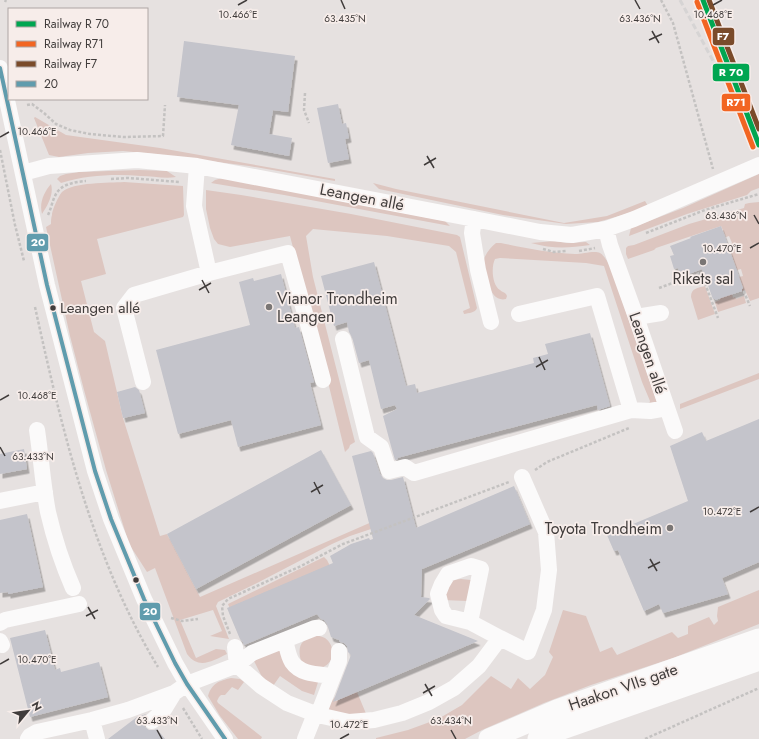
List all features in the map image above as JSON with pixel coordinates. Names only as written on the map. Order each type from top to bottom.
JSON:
[{"type":"main road","name":"Haakon VIIs gate","points":[[490,739],[557,710],[759,639]]},
{"type":"main road","name":"Haakon VIIs gate","points":[[538,739],[562,729],[759,660]]},
{"type":"street","points":[[0,68],[47,285],[95,471],[111,519],[141,592],[175,663],[187,684],[225,739]]},
{"type":"street","name":"Leangen allé","points":[[23,173],[49,166],[138,160],[197,166],[540,232],[572,234],[606,229],[634,219],[759,165]]},
{"type":"street","points":[[197,166],[194,206],[209,273]]},
{"type":"street","points":[[474,219],[472,233],[478,270],[491,322]]},
{"type":"street","name":"Leangen allé","points":[[606,229],[610,245],[675,431]]},
{"type":"street","points":[[143,382],[124,308],[134,295],[209,273],[288,253],[322,380]]},
{"type":"street","points":[[519,314],[597,296],[631,410]]},
{"type":"street","points":[[636,317],[661,313]]},
{"type":"street","points":[[343,339],[367,437],[381,447],[389,471],[405,467],[414,472],[631,410],[650,411],[667,408]]},
{"type":"street","points":[[37,430],[48,511],[57,547],[73,588]]},
{"type":"street","points":[[470,622],[528,652],[544,610],[549,570],[546,532],[522,477]]},
{"type":"street","points":[[0,500],[45,492]]},
{"type":"street","points":[[0,623],[5,620],[79,604]]},
{"type":"street","points":[[152,722],[177,699],[187,684],[237,665],[252,653],[314,628],[319,628]]},
{"type":"street","points":[[235,647],[237,665],[261,686],[287,703],[317,714],[349,722],[374,720],[402,713],[429,702],[454,688],[479,666],[500,638]]},
{"type":"street","points":[[285,640],[288,654],[292,662],[305,672],[333,676]]},
{"type":"street","points":[[306,739],[339,661],[339,651]]},
{"type":"street","points":[[28,739],[37,732],[177,699]]},
{"type":"street","points":[[92,720],[97,739]]},
{"type":"path","points":[[661,0],[673,23],[717,182]]},
{"type":"path","points":[[305,93],[304,110],[309,123]]},
{"type":"path","points":[[27,105],[32,104],[56,124],[70,130],[90,134],[122,137],[163,136],[165,105]]},
{"type":"path","points":[[659,288],[700,273],[718,318]]},
{"type":"path","points":[[743,292],[750,306]]},
{"type":"path","points":[[235,647],[223,616],[222,606],[228,599],[301,566],[343,544],[522,477]]},
{"type":"path","points":[[170,614],[173,623]]},
{"type":"path","points":[[171,618],[182,621],[198,619]]},
{"type":"path","points":[[645,739],[759,688]]},
{"type":"path","points":[[177,699],[202,739]]},
{"type":"shaded area","points":[[35,117],[66,135],[160,148],[335,179],[335,181],[249,166],[123,151],[88,153],[59,157],[49,155],[34,118]]},
{"type":"shaded area","points":[[139,170],[167,171],[176,177],[163,178],[121,175],[101,176],[81,178],[61,183],[57,179],[66,174],[79,172]]},
{"type":"shaded area","points":[[759,174],[759,188],[751,191],[747,195],[687,214],[629,236],[631,228],[683,208]]},
{"type":"shaded area","points":[[222,178],[445,221],[450,226],[211,183]]},
{"type":"shaded area","points":[[124,182],[183,186],[184,215],[183,217],[97,239],[106,274],[81,281],[94,332],[105,341],[123,418],[160,536],[167,534],[200,597],[374,521],[377,527],[332,544],[218,602],[216,606],[229,639],[210,636],[222,631],[213,610],[180,620],[196,658],[216,649],[225,650],[227,654],[206,663],[196,662],[187,654],[155,568],[147,572],[129,544],[106,470],[84,390],[70,336],[46,227],[51,224],[53,210],[59,196],[67,189],[82,185]]},
{"type":"shaded area","points":[[373,183],[564,223],[607,216],[645,201],[648,206],[598,222],[566,224],[503,215],[379,189]]},
{"type":"shaded area","points":[[51,184],[51,196],[42,214],[41,206],[43,198]]},
{"type":"shaded area","points":[[206,190],[351,214],[457,235],[460,237],[477,308],[473,312],[464,314],[463,311],[470,308],[456,252],[449,246],[387,236],[313,229],[306,236],[313,277],[355,442],[350,445],[345,452],[290,236],[230,247],[218,244],[214,239],[210,228],[206,209]]},
{"type":"shaded area","points":[[759,202],[759,298],[750,301],[745,290],[742,291],[743,288],[739,277],[743,276],[741,269],[737,270],[728,245],[732,243],[729,236],[726,237],[721,226],[628,259],[626,248],[628,246],[689,224],[744,208],[745,204]]},
{"type":"shaded area","points":[[555,241],[567,243],[586,242],[590,245],[560,247],[531,243]]},
{"type":"shaded area","points":[[496,243],[575,254],[598,252],[603,256],[611,268],[658,405],[649,404],[650,401],[642,382],[604,266],[586,263],[500,258],[495,259],[493,271],[495,284],[497,288],[507,296],[506,299],[500,299],[496,297],[489,287],[483,263],[491,247]]},
{"type":"shaded area","points":[[705,286],[715,314],[698,320],[691,294],[695,289]]},
{"type":"shaded area","points":[[732,293],[733,298],[735,297],[736,299],[744,296],[746,303],[718,312],[715,302]]},
{"type":"shaded area","points":[[759,373],[759,379],[680,409],[680,404]]},
{"type":"shaded area","points":[[324,557],[330,566],[230,609],[228,604]]},
{"type":"shaded area","points":[[453,580],[471,580],[467,601],[443,600],[445,587]]},
{"type":"shaded area","points":[[759,590],[759,624],[673,658],[591,685],[544,703],[465,739],[376,739],[408,730],[438,719],[462,705],[491,676],[511,689],[518,678],[530,689],[545,675],[553,657],[549,652],[563,610],[586,616],[600,652],[612,647],[617,655],[672,632],[678,638],[688,634],[688,626],[709,617],[714,625],[718,621],[718,607]]},
{"type":"shaded area","points":[[316,635],[325,638],[331,644],[332,648],[331,660],[325,666],[318,669],[315,669],[301,661],[300,656],[301,644],[307,639]]},
{"type":"shaded area","points":[[277,648],[319,679],[314,695],[302,691],[280,676],[273,686],[262,677],[254,661]]},
{"type":"shaded area","points":[[231,678],[240,679],[244,682],[238,690],[232,687],[225,695],[221,695],[217,701],[262,737],[261,739],[238,739],[220,716],[208,696],[216,683]]},
{"type":"shaded area","points":[[357,692],[367,716],[349,716],[330,712],[328,706],[335,697],[336,701]]},
{"type":"building","points":[[184,41],[295,56],[288,112],[273,110],[269,134],[292,138],[289,156],[231,145],[239,105],[177,97]]},
{"type":"building","points":[[338,104],[342,124],[346,123],[349,138],[345,139],[349,159],[328,163],[317,108]]},
{"type":"building","name":"Rikets sal","points":[[721,226],[743,288],[742,291],[715,300],[713,299],[702,269],[681,277],[678,268],[674,269],[670,256],[674,255],[670,246]]},
{"type":"building","points":[[374,262],[406,386],[415,384],[417,393],[534,363],[533,358],[548,354],[545,344],[590,333],[610,406],[598,410],[597,405],[397,458],[398,459],[395,460],[383,416],[397,409],[395,405],[381,409],[369,360],[359,363],[347,322],[334,326],[321,276]]},
{"type":"building","points":[[281,274],[295,328],[299,327],[314,382],[310,383],[321,425],[238,447],[231,420],[178,434],[156,350],[250,325],[239,282],[253,278],[254,281]]},
{"type":"building","points":[[135,387],[139,390],[145,413],[123,418],[117,392]]},
{"type":"building","points":[[759,419],[759,562],[722,578],[728,594],[663,613],[659,604],[644,611],[618,550],[614,551],[607,535],[688,501],[670,446],[702,432],[706,441]]},
{"type":"building","points":[[24,449],[27,469],[0,474],[0,454]]},
{"type":"building","points":[[321,450],[351,505],[196,589],[167,534]]},
{"type":"building","points":[[371,451],[383,478],[391,480],[403,477],[416,528],[514,486],[530,524],[422,569],[421,597],[430,599],[414,615],[478,641],[333,702],[351,655],[344,643],[331,637],[327,624],[324,620],[317,614],[244,645],[227,608],[333,563],[330,556],[351,544],[369,538],[370,540],[373,539],[352,456]]},
{"type":"building","points":[[27,514],[43,587],[8,594],[8,592],[0,593],[0,520]]},
{"type":"building","points":[[45,630],[55,670],[60,668],[61,672],[99,662],[108,697],[30,717],[10,638]]},
{"type":"building","points":[[146,714],[143,718],[145,727],[149,730],[157,729],[165,739],[108,739],[137,717]]},
{"type":"railway","points":[[680,0],[724,81]]},
{"type":"transit line","points":[[703,0],[759,145]]},
{"type":"transit line","name":"20","points":[[0,68],[47,285],[95,471],[111,519],[144,599],[175,663],[187,684],[225,739]]},
{"type":"rail line","name":"F7","points":[[709,0],[759,129]]},
{"type":"rail line","name":"R71","points":[[697,2],[753,147]]},
{"type":"place","name":"Rikets sal","points":[[703,262]]},
{"type":"place","name":"Vianor Trondheim Leangen","points":[[269,307]]},
{"type":"place","name":"Leangen allé","points":[[53,308]]},
{"type":"place","name":"Toyota Trondheim","points":[[670,528]]}]
